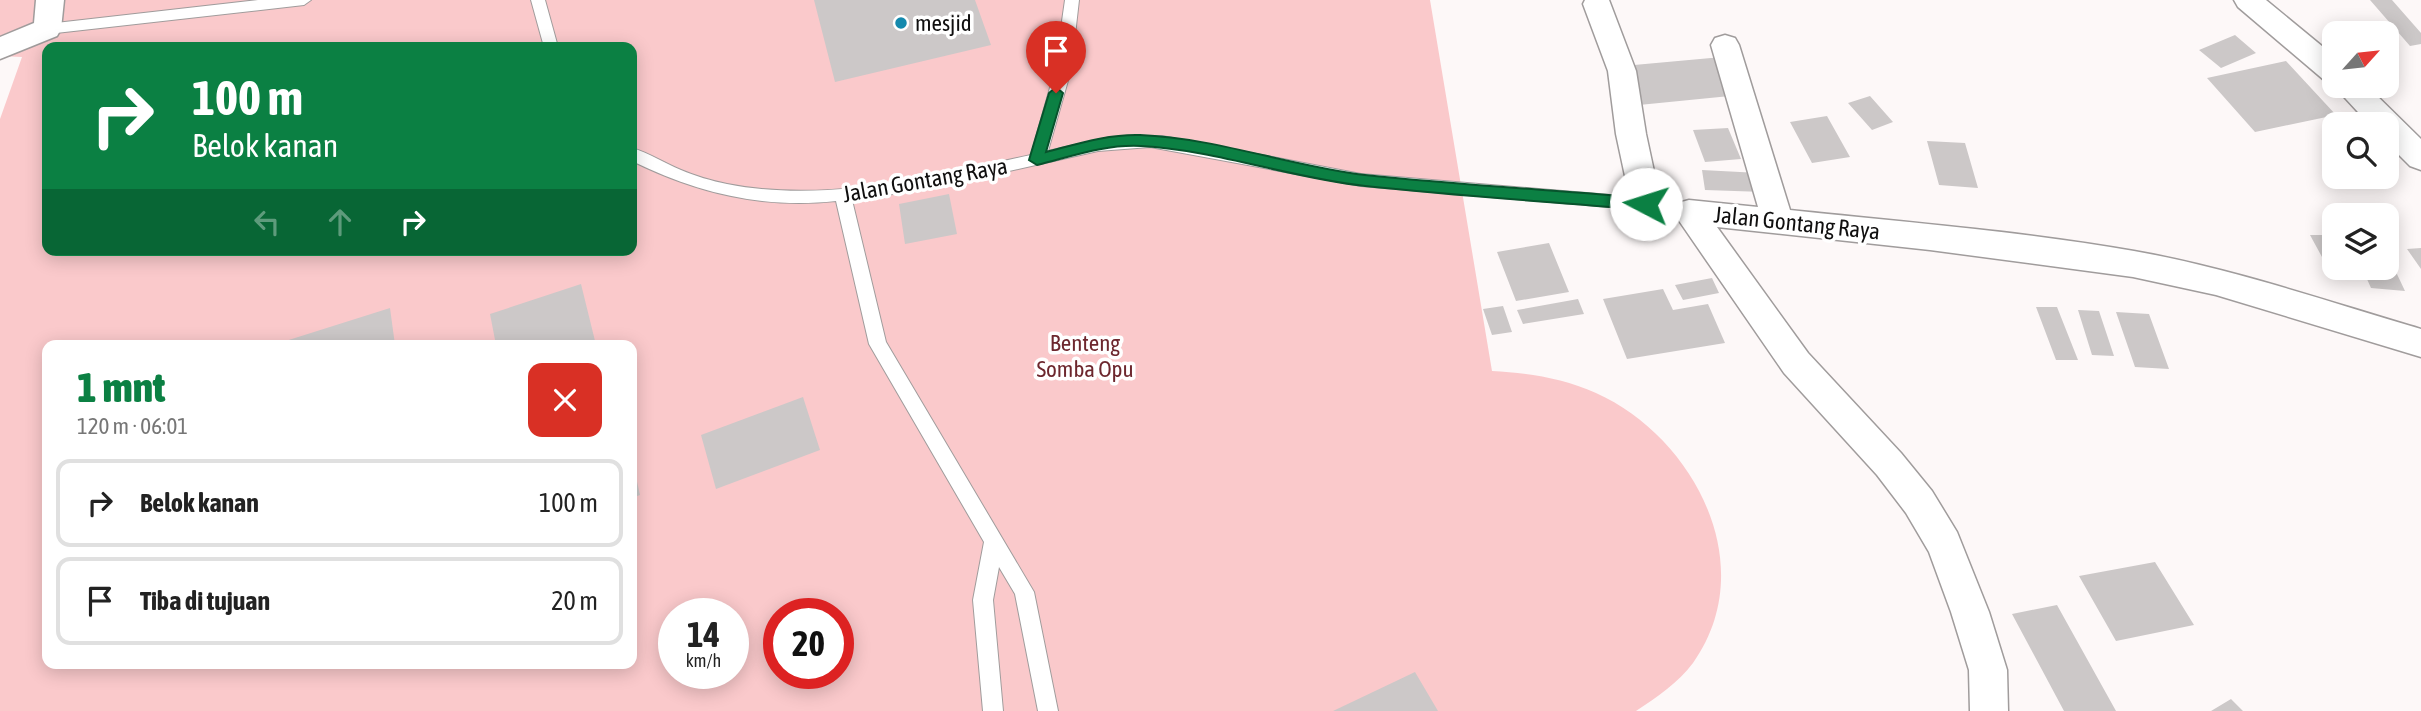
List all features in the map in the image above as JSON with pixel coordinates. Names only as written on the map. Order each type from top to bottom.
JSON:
[{"type":"street","points":[[0,48],[47,29],[50,0]]},
{"type":"street","points":[[2248,0],[2322,61]]},
{"type":"street","points":[[1597,4],[1618,53],[1646,204]]},
{"type":"street","points":[[1725,45],[1778,221]]},
{"type":"street","points":[[2361,98],[2421,158]]},
{"type":"street","points":[[1689,212],[1796,363],[1889,464],[1919,502],[1944,544],[1970,612],[1988,670],[1989,711]]},
{"type":"street","name":"Jalan Gontang Raya","points":[[1689,212],[2133,264],[2216,282],[2421,343]]},
{"type":"lane","points":[[47,29],[304,0]]},
{"type":"lane","points":[[538,0],[550,42]]},
{"type":"lane","points":[[1037,160],[1063,70],[1072,0]]},
{"type":"lane","name":"Jalan Gontang Raya","points":[[637,157],[648,164],[697,182],[755,195],[799,197],[843,195],[945,179],[1093,145],[1138,141],[1180,145],[1292,169],[1364,180],[1646,204],[1689,212]]},
{"type":"lane","points":[[843,195],[878,344],[1024,592],[1048,711]]},
{"type":"lane","points":[[993,711],[983,600],[994,541]]},
{"type":"green space","name":"Benteng Somba Opu","points":[[0,0],[1430,0],[1492,371],[1545,377],[1596,393],[1631,413],[1662,440],[1688,472],[1707,508],[1718,547],[1721,586],[1713,625],[1693,663],[1681,677],[1636,711],[0,711],[0,119],[22,57],[0,56]]},
{"type":"building","name":"mesjid","points":[[814,0],[975,0],[991,45],[835,82]]},
{"type":"building","points":[[2370,0],[2392,0],[2421,33],[2421,44],[2410,46],[2399,33],[2399,21],[2388,21]]},
{"type":"building","points":[[2235,35],[2256,53],[2221,68],[2199,50]]},
{"type":"building","points":[[1722,57],[1740,95],[1639,105],[1623,66]]},
{"type":"building","points":[[2286,61],[2333,112],[2322,112],[2322,118],[2255,132],[2207,78]]},
{"type":"building","points":[[1870,96],[1893,122],[1872,130],[1848,103]]},
{"type":"building","points":[[1827,116],[1850,157],[1812,163],[1790,122]]},
{"type":"building","points":[[1728,128],[1741,159],[1705,162],[1693,130]]},
{"type":"building","points":[[1927,141],[1965,143],[1978,188],[1939,185]]},
{"type":"building","points":[[1702,170],[1759,173],[1764,192],[1705,190]]},
{"type":"building","points":[[949,194],[957,234],[905,244],[899,204]]},
{"type":"building","points":[[2310,235],[2322,235],[2322,257]]},
{"type":"building","points":[[1549,243],[1569,292],[1516,301],[1497,252]]},
{"type":"building","points":[[2421,248],[2421,269],[2407,249]]},
{"type":"building","points":[[1712,278],[1719,293],[1683,300],[1675,285]]},
{"type":"building","points":[[2399,278],[2405,291],[2371,288],[2367,280]]},
{"type":"building","points":[[581,284],[595,340],[495,340],[490,314]]},
{"type":"building","points":[[1663,289],[1673,310],[1708,304],[1725,343],[1627,359],[1603,299]]},
{"type":"building","points":[[1578,299],[1584,314],[1523,324],[1517,310]]},
{"type":"building","points":[[1503,306],[1512,332],[1492,335],[1483,309]]},
{"type":"building","points":[[2036,307],[2057,307],[2078,360],[2056,360]]},
{"type":"building","points":[[390,308],[394,340],[289,340]]},
{"type":"building","points":[[2078,310],[2099,311],[2114,356],[2092,355]]},
{"type":"building","points":[[2116,312],[2149,314],[2169,369],[2135,367]]},
{"type":"building","points":[[803,397],[820,450],[716,489],[701,435]]},
{"type":"building","points":[[2155,562],[2194,625],[2116,641],[2079,576]]},
{"type":"building","points":[[2057,605],[2116,711],[2064,711],[2012,614]]},
{"type":"building","points":[[1415,672],[1438,711],[1333,711]]},
{"type":"building","points":[[2231,699],[2243,711],[2211,711]]},
{"type":"place","name":"mesjid","points":[[901,23]]},
{"type":"route","points":[[1056,93],[1037,160],[1093,145],[1138,141],[1180,145],[1292,169],[1364,180],[1646,204]]}]
